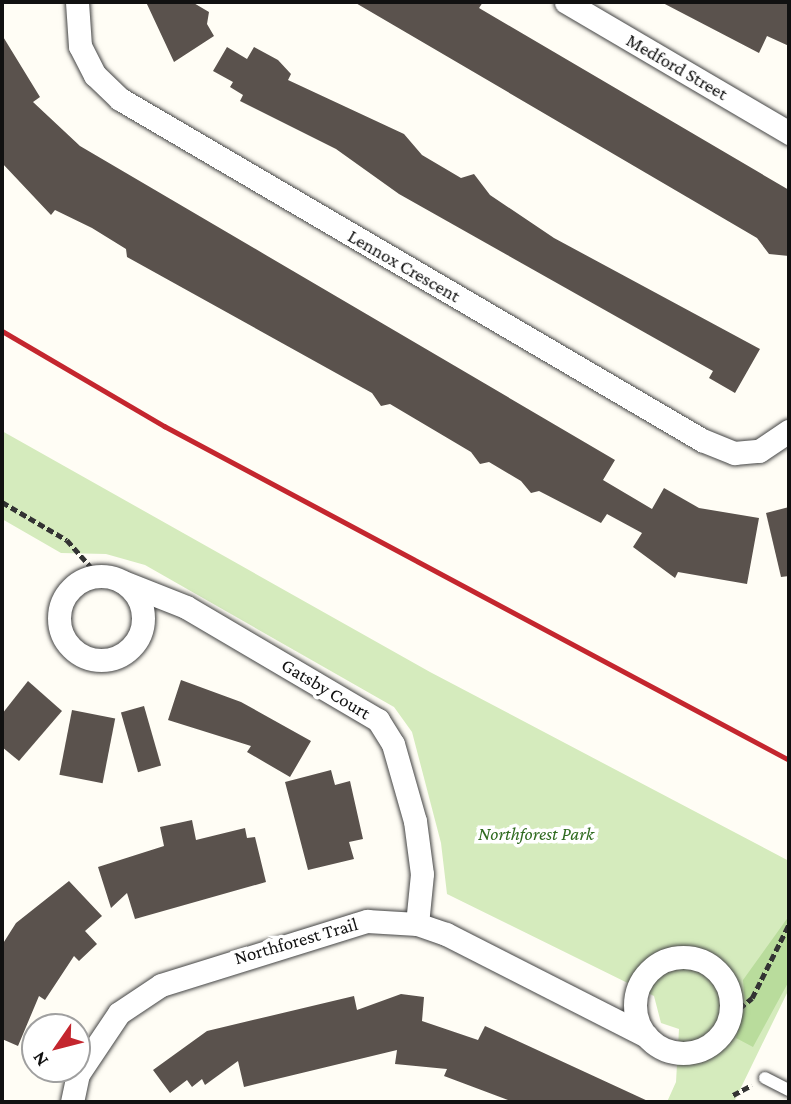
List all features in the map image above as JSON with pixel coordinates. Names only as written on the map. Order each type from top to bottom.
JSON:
[{"type":"street","name":"Lennox Crescent","points":[[77,2],[80,46],[95,75],[120,99],[702,440],[734,453],[759,451],[789,431]]},
{"type":"street","name":"Medford Street","points":[[566,2],[789,133]]},
{"type":"street","points":[[97,575],[68,590],[58,617],[64,639],[89,659],[123,654],[138,639],[143,612],[123,582]]},
{"type":"street","name":"Gatsby Court","points":[[97,575],[123,582],[186,607],[378,720],[393,744],[415,821],[422,874],[417,923]]},
{"type":"street","name":"Northforest Trail","points":[[72,1102],[78,1074],[119,1013],[161,985],[368,921],[417,923],[646,1036],[672,1053],[689,1053],[720,1038],[731,1015]]},
{"type":"street","points":[[646,1036],[637,1021],[637,991],[653,967],[674,957],[707,962],[720,973],[729,987],[731,1015]]},
{"type":"lane","points":[[765,1078],[789,1090]]},
{"type":"path","points":[[2,502],[68,540],[97,575]]},
{"type":"path","points":[[731,1015],[752,998],[789,924]]},
{"type":"green space","name":"Northforest Park","points":[[2,431],[430,672],[789,861],[789,989],[734,1102],[667,1102],[676,1082],[679,1029],[661,1023],[654,996],[447,894],[441,843],[412,732],[394,707],[145,565],[106,554],[61,553],[2,519]]},
{"type":"green space","points":[[789,916],[789,981],[753,1047],[736,1038],[745,1005],[743,980]]},
{"type":"building","points":[[146,2],[192,2],[209,12],[207,24],[214,36],[174,62]]},
{"type":"building","points":[[354,2],[483,2],[479,8],[789,190],[789,256],[769,254],[757,238]]},
{"type":"building","points":[[661,2],[789,2],[789,46],[767,36],[759,53]]},
{"type":"building","points":[[2,35],[40,97],[33,102],[80,146],[615,460],[603,480],[652,509],[664,488],[699,508],[759,518],[747,584],[678,572],[675,578],[633,547],[642,533],[607,514],[601,523],[539,491],[531,493],[521,481],[489,462],[480,464],[471,452],[390,404],[381,406],[372,393],[127,257],[126,249],[92,228],[55,210],[51,215],[2,163]]},
{"type":"building","points":[[227,47],[247,59],[254,47],[278,60],[291,74],[288,80],[404,134],[422,155],[461,178],[474,174],[490,195],[554,238],[760,349],[735,393],[709,378],[713,371],[399,194],[336,149],[240,101],[243,95],[230,87],[233,82],[213,71]]},
{"type":"building","points":[[789,507],[789,576],[781,577],[766,513]]},
{"type":"building","points":[[181,680],[241,702],[311,741],[290,777],[247,752],[251,746],[168,720]]},
{"type":"building","points":[[28,681],[62,711],[19,761],[2,747],[2,714]]},
{"type":"building","points":[[144,706],[161,766],[138,772],[121,713]]},
{"type":"building","points":[[72,710],[115,718],[103,783],[59,775]]},
{"type":"building","points":[[331,770],[335,785],[350,781],[363,839],[349,842],[354,859],[308,870],[285,782]]},
{"type":"building","points":[[192,820],[196,840],[245,828],[247,838],[255,837],[266,882],[135,919],[127,893],[111,908],[98,867],[164,846],[160,827]]},
{"type":"building","points":[[69,881],[102,916],[85,931],[97,944],[79,961],[74,956],[45,1000],[39,996],[32,1013],[21,1013],[21,1039],[18,1046],[2,1039],[2,945],[16,923]]},
{"type":"building","points":[[401,994],[424,997],[422,1021],[478,1040],[485,1026],[650,1102],[513,1102],[444,1076],[447,1069],[395,1064],[397,1050],[244,1087],[238,1061],[205,1085],[202,1079],[192,1087],[187,1080],[170,1093],[153,1070],[207,1031],[354,996],[357,1010]]},
{"type":"railway","points":[[2,331],[164,426],[789,760]]}]
